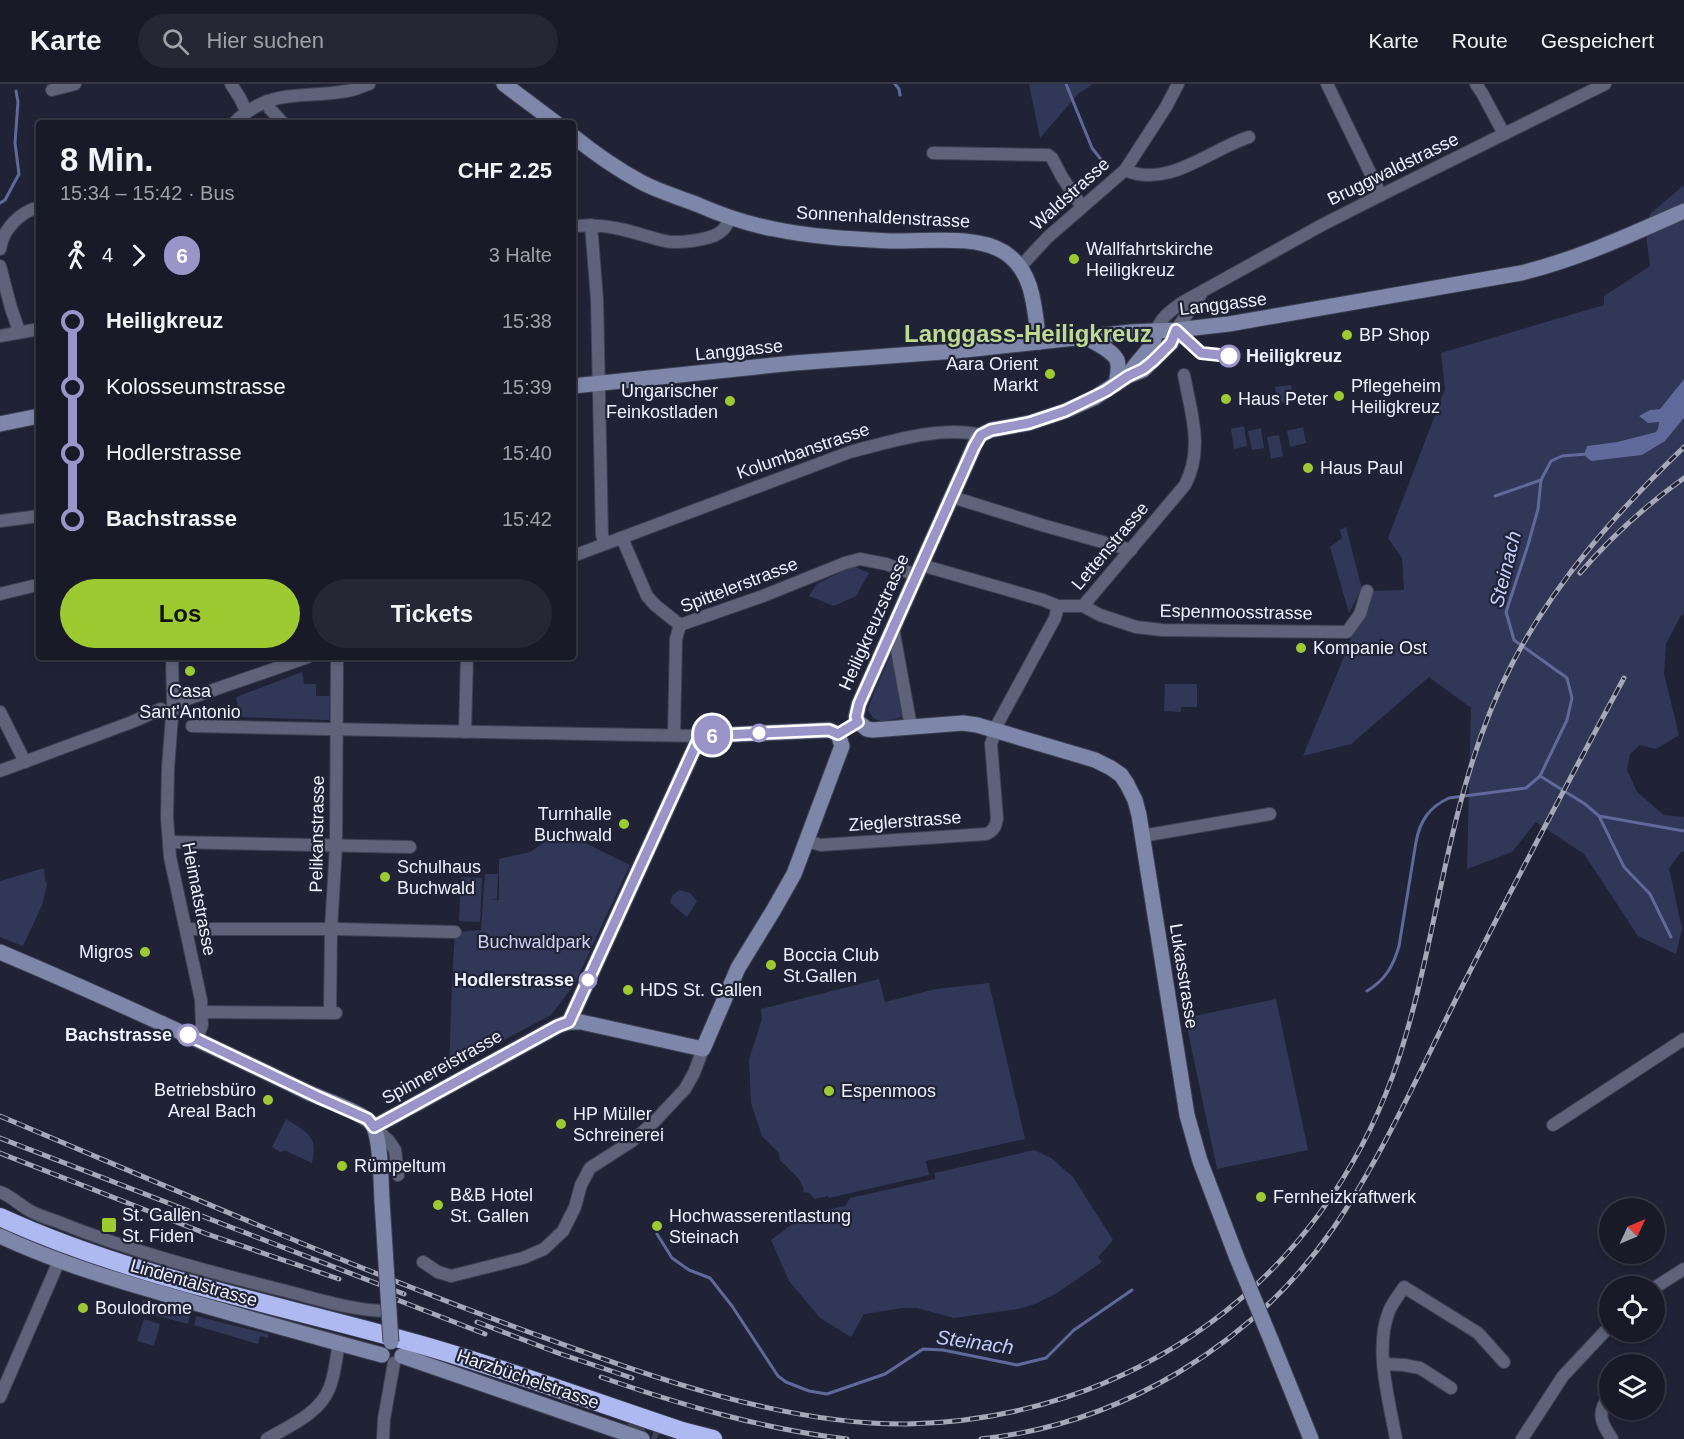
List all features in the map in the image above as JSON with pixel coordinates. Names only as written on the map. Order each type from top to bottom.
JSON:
[{"type":"highway","points":[[0,1216],[33,1232],[120,1264],[418,1344],[682,1431],[713,1439]]},
{"type":"street","points":[[52,90],[75,84]]},
{"type":"street","points":[[231,84],[246,111]]},
{"type":"street","points":[[237,120],[246,111],[285,96],[348,91],[369,84]]},
{"type":"street","points":[[504,84],[552,120]]},
{"type":"street","name":"Waldstrasse","points":[[1020,267],[1048,237],[1125,170],[1166,107],[1178,84]]},
{"type":"street","points":[[1328,84],[1381,195]]},
{"type":"street","points":[[1476,84],[1504,135]]},
{"type":"street","name":"Bruggwaldstrasse","points":[[1156,331],[1169,311],[1183,302],[1322,225],[1605,84]]},
{"type":"street","points":[[267,101],[280,120]]},
{"type":"street","points":[[1125,170],[1150,175],[1173,172],[1249,137]]},
{"type":"street","name":"Sonnenhaldenstrasse","points":[[576,138],[606,161],[642,182],[729,218],[808,235],[893,241],[970,241],[1003,252],[1020,267],[1029,280],[1039,342]]},
{"type":"street","points":[[933,153],[1048,155],[1082,207]]},
{"type":"street","points":[[0,249],[6,232],[18,218],[27,210],[36,208]]},
{"type":"street","name":"Langgasse","points":[[576,386],[794,363],[956,351],[1176,330],[1260,320],[1521,273],[1580,256],[1684,211]]},
{"type":"street","points":[[576,226],[614,227],[667,242],[682,242],[719,233],[729,218]]},
{"type":"street","points":[[591,225],[597,299],[602,535],[605,543]]},
{"type":"street","points":[[0,266],[19,331]]},
{"type":"street","name":"Bruggwaldstrasse","points":[[1176,330],[1201,293]]},
{"type":"street","points":[[0,336],[36,329]]},
{"type":"street","name":"Kolumbanstrasse","points":[[576,555],[850,452],[893,441],[946,432],[960,431],[981,435],[1002,427],[1029,423],[1065,411],[1094,398],[1143,369],[1166,350],[1176,330]]},
{"type":"street","name":"Kolumbanstrasse","points":[[1122,380],[1151,347],[1156,331]]},
{"type":"street","points":[[1085,337],[1112,354],[1117,360],[1122,380]]},
{"type":"street","name":"Lettenstrasse","points":[[997,818],[991,744],[995,730],[1054,618],[1058,606],[1083,606],[1185,486],[1192,469],[1196,442],[1184,375]]},
{"type":"street","points":[[0,424],[36,417]]},
{"type":"street","name":"Heiligkreuzstrasse","points":[[858,722],[856,717],[859,704],[981,435]]},
{"type":"street","points":[[952,497],[1131,550]]},
{"type":"street","points":[[0,521],[36,516]]},
{"type":"street","points":[[622,538],[647,596],[680,625]]},
{"type":"street","name":"Spittelerstrasse","points":[[674,735],[676,639],[680,625],[860,559],[918,570]]},
{"type":"street","points":[[918,570],[1044,600],[1058,606]]},
{"type":"street","points":[[0,594],[33,586]]},
{"type":"street","name":"Espenmoosstrasse","points":[[1083,606],[1100,615],[1136,627],[1162,630],[1347,632],[1360,614],[1367,591]]},
{"type":"street","points":[[893,628],[911,727]]},
{"type":"street","name":"Heimatstrasse","points":[[172,660],[173,704],[167,818],[170,857],[202,1012],[202,1025],[197,1039]]},
{"type":"street","points":[[173,704],[299,660]]},
{"type":"street","name":"Pelikanstrasse","points":[[202,1012],[333,1013],[332,929],[336,845],[337,660]]},
{"type":"street","points":[[465,732],[467,660]]},
{"type":"street","points":[[0,771],[161,709]]},
{"type":"street","points":[[0,712],[25,762]]},
{"type":"street","points":[[838,734],[858,722]]},
{"type":"street","name":"Lukasstrasse","points":[[858,722],[867,729],[873,730],[963,723],[977,725],[1095,760],[1117,773],[1127,784],[1139,815],[1187,1115],[1200,1161],[1311,1439]]},
{"type":"street","points":[[192,726],[700,736],[829,730],[838,734],[842,746],[789,884],[738,968],[685,1089],[632,1141],[591,1168],[581,1185],[575,1207],[563,1231],[544,1249],[523,1258],[452,1276],[438,1272],[423,1262]]},
{"type":"street","points":[[700,736],[569,1022],[581,1022],[703,1049]]},
{"type":"street","points":[[1142,836],[1269,814]]},
{"type":"street","name":"Zieglerstrasse","points":[[806,841],[821,845],[986,834],[991,832],[997,818]]},
{"type":"street","points":[[169,842],[410,847]]},
{"type":"street","points":[[186,929],[455,932]]},
{"type":"street","points":[[0,952],[101,995],[368,1119],[389,1141],[394,1150],[398,1175]]},
{"type":"street","name":"Spinnereistrasse","points":[[392,1352],[379,1144],[374,1127],[569,1022]]},
{"type":"street","points":[[1554,1125],[1684,1039]]},
{"type":"street","points":[[0,1192],[10,1195],[29,1210],[75,1229],[151,1254],[234,1278],[369,1311],[389,1311]]},
{"type":"street","name":"Lindentalstrasse","points":[[0,1236],[59,1261],[152,1291],[339,1343],[392,1352]]},
{"type":"street","points":[[0,1397],[59,1261]]},
{"type":"street","points":[[1665,1282],[1682,1273]]},
{"type":"street","points":[[1396,1439],[1383,1364],[1384,1335],[1388,1315],[1404,1287],[1478,1333],[1504,1362]]},
{"type":"street","points":[[1522,1439],[1563,1376],[1599,1338]]},
{"type":"street","points":[[267,1439],[316,1409],[324,1400],[330,1388],[339,1343]]},
{"type":"street","points":[[383,1439],[392,1352]]},
{"type":"street","name":"Harzbüchelstrasse","points":[[392,1352],[642,1439]]},
{"type":"street","points":[[1383,1364],[1420,1368],[1451,1388]]},
{"type":"street","points":[[1602,1420],[1612,1439]]},
{"type":"green space","points":[[1029,84],[1093,84],[1078,94],[1040,138]]},
{"type":"green space","points":[[1684,185],[1684,379],[1660,409],[1650,410],[1659,422],[1656,432],[1617,442],[1587,446],[1665,441],[1684,418],[1684,614],[1680,617],[1666,644],[1664,674],[1679,735],[1656,749],[1640,745],[1630,754],[1627,770],[1637,792],[1664,815],[1684,817],[1684,852],[1682,851],[1669,868],[1682,929],[1676,954],[1638,936],[1584,854],[1536,822],[1512,852],[1467,869],[1471,708],[1429,677],[1351,744],[1303,756],[1346,652],[1367,591],[1404,590],[1402,558],[1388,538],[1445,389],[1441,353],[1604,305],[1604,296],[1650,266],[1646,235],[1650,214]]},
{"type":"green space","points":[[1291,385],[1294,400],[1278,403],[1275,387]]},
{"type":"green space","points":[[1244,426],[1247,446],[1234,449],[1231,429]]},
{"type":"green space","points":[[1303,427],[1306,443],[1290,447],[1287,431]]},
{"type":"green space","points":[[1261,428],[1264,448],[1252,450],[1248,431]]},
{"type":"green space","points":[[1279,435],[1283,456],[1271,459],[1267,437]]},
{"type":"green space","points":[[1346,527],[1362,589],[1349,613],[1330,547],[1342,538],[1340,530]]},
{"type":"green space","points":[[853,566],[869,573],[856,596],[834,606],[809,596],[817,584]]},
{"type":"green space","points":[[892,652],[902,717],[883,721],[875,719],[868,710]]},
{"type":"green space","points":[[302,672],[304,684],[316,684],[316,696],[330,696],[329,720],[240,717],[236,697]]},
{"type":"green space","points":[[1165,684],[1197,684],[1197,707],[1181,707],[1181,712],[1164,711]]},
{"type":"green space","name":"Buchwaldpark","points":[[565,833],[630,865],[574,985],[551,1015],[449,1069],[455,932],[481,930],[485,874],[498,874],[497,899],[490,899],[499,900],[499,859],[530,852],[549,839]]},
{"type":"green space","points":[[44,868],[47,884],[43,903],[23,946],[0,937],[0,881]]},
{"type":"green space","points":[[461,877],[482,878],[480,922],[459,921]]},
{"type":"green space","points":[[679,890],[690,893],[697,901],[687,917],[670,903],[672,896]]},
{"type":"green space","name":"Espenmoos","points":[[879,979],[885,1002],[936,989],[989,983],[1025,1139],[926,1161],[929,1175],[829,1198],[828,1196],[815,1199],[809,1193],[803,1192],[799,1179],[780,1160],[779,1153],[762,1136],[751,1103],[749,1059],[762,1019],[761,1009]]},
{"type":"green space","points":[[1276,999],[1308,1150],[1217,1169],[1185,1018]]},
{"type":"green space","points":[[286,1119],[305,1131],[312,1140],[314,1154],[312,1163],[272,1147]]},
{"type":"green space","points":[[1034,1150],[1051,1158],[1073,1177],[1113,1240],[1098,1257],[1102,1262],[1057,1293],[1035,1304],[1018,1309],[954,1318],[917,1308],[864,1314],[851,1337],[820,1318],[789,1281],[771,1240],[806,1214],[845,1206],[850,1198],[935,1179],[935,1173]]},
{"type":"green space","points":[[143,1300],[190,1315],[188,1324],[139,1311]]},
{"type":"green space","points":[[196,1316],[268,1334],[268,1338],[260,1336],[258,1344],[194,1325]]},
{"type":"green space","points":[[144,1319],[160,1324],[154,1346],[137,1341]]},
{"type":"shaded area","points":[[1684,379],[1684,418],[1665,441],[1642,455],[1591,461],[1584,455],[1587,446],[1617,442],[1656,432],[1659,422],[1648,423],[1639,416],[1650,410],[1660,409]]},
{"type":"waterway","points":[[895,84],[900,95]]},
{"type":"waterway","points":[[1066,84],[1092,148],[1107,167]]},
{"type":"waterway","points":[[0,203],[5,200],[19,174],[15,143],[18,102],[16,91]]},
{"type":"waterway","name":"Steinach","points":[[1367,991],[1383,977],[1397,954],[1416,842],[1426,816],[1449,798],[1526,788],[1540,776],[1567,720],[1572,698],[1567,678],[1514,640],[1506,612],[1538,509],[1541,480],[1551,461],[1562,456],[1587,454]]},
{"type":"waterway","points":[[1495,496],[1541,480]]},
{"type":"waterway","points":[[1540,776],[1585,804],[1599,816],[1684,831]]},
{"type":"waterway","points":[[1599,816],[1624,867],[1650,894],[1671,937]]},
{"type":"waterway","name":"Steinach","points":[[657,1234],[672,1258],[689,1270],[710,1278],[732,1306],[778,1376],[786,1382],[809,1391],[827,1394],[885,1374],[923,1349],[943,1350],[1017,1365],[1046,1358],[1074,1330],[1132,1290]]},
{"type":"tunnel","points":[[626,1429],[657,1439]]},
{"type":"railway","points":[[0,1116],[267,1229],[469,1310],[626,1367],[719,1396],[813,1416],[860,1422],[907,1424],[988,1417],[1066,1397],[1104,1383],[1176,1346],[1241,1299],[1296,1243],[1342,1181],[1378,1112],[1393,1075],[1421,979],[1462,797],[1480,738],[1503,682],[1529,633],[1589,548],[1635,496],[1684,447]]},
{"type":"railway","points":[[1580,573],[1629,522],[1684,478]]},
{"type":"railway","points":[[981,1439],[1033,1430],[1084,1416],[1132,1397],[1179,1372],[1223,1343],[1263,1309],[1300,1271],[1351,1202],[1385,1141],[1502,908],[1624,678]]},
{"type":"railway","points":[[0,1138],[404,1294]]},
{"type":"railway","points":[[0,1153],[207,1234],[339,1279]]},
{"type":"railway","points":[[390,1297],[485,1334]]},
{"type":"railway","points":[[477,1322],[632,1378]]},
{"type":"railway","points":[[601,1377],[722,1415],[784,1429],[847,1439]]},
{"type":"bus line","name":"6","points":[[188,1035],[368,1119],[374,1127],[569,1022],[700,736],[829,730],[838,734],[858,722],[856,717],[859,704],[981,435],[1002,427],[1029,423],[1094,398],[1143,369],[1166,350],[1176,330],[1201,353],[1229,356]]},
{"type":"place","name":"Wallfahrtskirche Heiligkreuz","points":[[1074,259]]},
{"type":"place","name":"BP Shop","points":[[1347,335]]},
{"type":"place","name":"Heiligkreuz","points":[[1229,356]]},
{"type":"place","name":"Aara Orient Markt","points":[[1050,374]]},
{"type":"place","name":"Pflegeheim Heiligkreuz","points":[[1339,396]]},
{"type":"place","name":"Haus Peter","points":[[1226,399]]},
{"type":"place","name":"Ungarischer Feinkostladen","points":[[730,401]]},
{"type":"place","name":"Haus Paul","points":[[1308,468]]},
{"type":"place","name":"Kompanie Ost","points":[[1301,648]]},
{"type":"place","name":"Casa Sant'Antonio","points":[[190,671]]},
{"type":"place","name":"Turnhalle Buchwald","points":[[624,824]]},
{"type":"place","name":"Schulhaus Buchwald","points":[[385,877]]},
{"type":"place","name":"Migros","points":[[145,952]]},
{"type":"place","name":"Boccia Club St.Gallen","points":[[771,965]]},
{"type":"place","name":"Hodlerstrasse","points":[[588,980]]},
{"type":"place","name":"HDS St. Gallen","points":[[628,990]]},
{"type":"place","name":"Bachstrasse","points":[[188,1035]]},
{"type":"place","name":"Espenmoos","points":[[829,1091]]},
{"type":"place","name":"Betriebsbüro Areal Bach","points":[[268,1100]]},
{"type":"place","name":"HP Müller Schreinerei","points":[[561,1124]]},
{"type":"place","name":"Rümpeltum","points":[[342,1166]]},
{"type":"place","name":"Fernheizkraftwerk","points":[[1261,1197]]},
{"type":"place","name":"B&B Hotel St. Gallen","points":[[438,1205]]},
{"type":"place","name":"St. Gallen St. Fiden","points":[[109,1225]]},
{"type":"place","name":"Hochwasserentlastung Steinach","points":[[657,1226]]},
{"type":"place","name":"Boulodrome","points":[[83,1308]]},
{"type":"district","name":"Langgass-Heiligkreuz","points":[[1028,334]]}]
